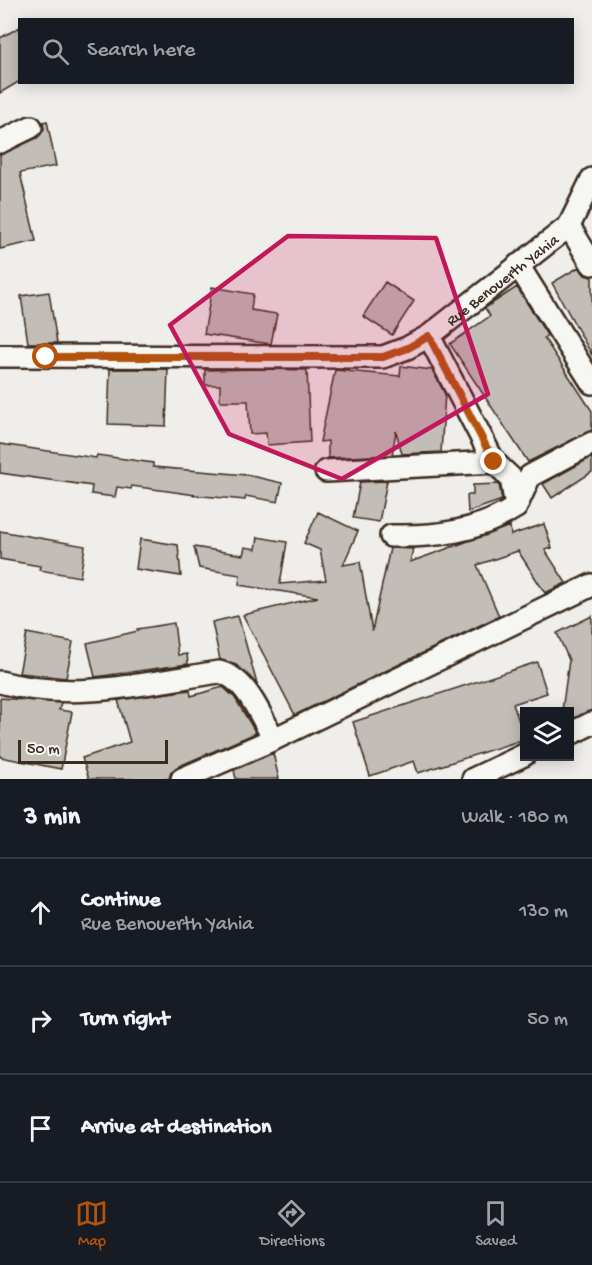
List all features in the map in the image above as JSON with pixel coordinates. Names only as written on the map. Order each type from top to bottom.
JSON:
[{"type":"street","points":[[0,142],[31,127]]},
{"type":"street","points":[[569,226],[592,179]]},
{"type":"street","points":[[569,226],[592,210]]},
{"type":"street","name":"Rue Benouerth Yahia","points":[[0,356],[383,357],[408,348],[429,336],[569,226],[592,264]]},
{"type":"street","points":[[518,265],[592,383]]},
{"type":"street","points":[[429,336],[494,462],[511,478],[516,507]]},
{"type":"street","points":[[391,536],[418,537],[482,526],[516,507],[530,476],[592,443]]},
{"type":"street","points":[[326,471],[494,462]]},
{"type":"street","points":[[182,779],[274,739],[592,585]]},
{"type":"street","points":[[0,681],[34,690],[60,692],[124,687],[219,672],[230,674],[242,684],[274,739]]},
{"type":"street","points":[[574,732],[592,723]]},
{"type":"street","points":[[473,779],[520,757]]},
{"type":"highlighted area","points":[[288,236],[436,238],[488,394],[342,479],[229,434],[170,325]]},
{"type":"building","points":[[18,28],[18,82],[0,93],[0,38]]},
{"type":"building","points":[[47,121],[56,166],[20,173],[36,241],[0,249],[0,155],[37,138],[44,129],[43,122]]},
{"type":"building","points":[[579,267],[585,275],[592,277],[592,355],[552,283]]},
{"type":"building","points":[[385,282],[414,301],[392,335],[363,316]]},
{"type":"building","points":[[212,287],[253,294],[251,310],[277,314],[271,344],[204,334]]},
{"type":"building","points":[[517,287],[547,335],[544,338],[592,411],[592,430],[528,462],[450,344],[490,316],[485,308]]},
{"type":"building","points":[[49,292],[57,343],[28,343],[21,296]]},
{"type":"building","points":[[401,366],[432,370],[445,394],[441,452],[402,454],[396,431],[392,455],[328,458],[328,441],[320,442],[335,370],[400,376]]},
{"type":"building","points":[[110,369],[168,369],[166,426],[108,424]]},
{"type":"building","points":[[205,370],[307,370],[310,442],[267,445],[266,433],[250,434],[248,401],[220,401],[220,385],[205,385]]},
{"type":"building","points":[[0,444],[96,458],[97,455],[153,463],[153,467],[247,475],[282,483],[278,502],[246,496],[245,500],[132,486],[131,489],[117,487],[115,497],[91,494],[92,486],[0,473]]},
{"type":"building","points":[[592,457],[592,472],[552,498],[543,484]]},
{"type":"building","points":[[387,481],[379,522],[353,518],[360,482]]},
{"type":"building","points":[[499,484],[502,500],[468,512],[467,495],[473,495],[473,485]]},
{"type":"building","points":[[318,512],[358,531],[343,565],[360,562],[372,631],[390,548],[413,549],[410,562],[510,526],[511,535],[544,524],[552,548],[545,550],[566,583],[545,593],[518,551],[477,565],[499,616],[295,715],[243,615],[318,597],[239,585],[240,575],[199,568],[194,547],[243,555],[245,547],[256,549],[258,537],[287,542],[280,584],[326,580],[320,550],[304,543]]},
{"type":"building","points":[[0,531],[85,546],[80,577],[39,570],[40,566],[0,559]]},
{"type":"building","points":[[140,539],[178,545],[181,576],[136,569]]},
{"type":"building","points":[[238,616],[257,684],[236,665],[220,660],[212,622]]},
{"type":"building","points":[[592,616],[592,710],[574,718],[574,707],[563,707],[569,660],[557,633]]},
{"type":"building","points":[[174,623],[178,655],[187,654],[188,664],[95,677],[87,643],[138,631],[137,629]]},
{"type":"building","points":[[27,633],[73,642],[66,678],[19,673]]},
{"type":"building","points":[[537,662],[547,693],[513,704],[520,724],[520,741],[418,773],[414,761],[370,776],[353,722]]},
{"type":"building","points":[[223,687],[235,698],[256,733],[177,767],[171,772],[169,779],[89,779],[82,758],[130,742],[118,700],[190,690],[191,696]]},
{"type":"building","points":[[0,698],[61,703],[59,710],[72,712],[61,769],[0,757]]},
{"type":"building","points":[[273,753],[279,779],[236,779],[234,770]]},
{"type":"route","points":[[46,357],[383,357],[408,348],[429,336],[494,462]]}]
